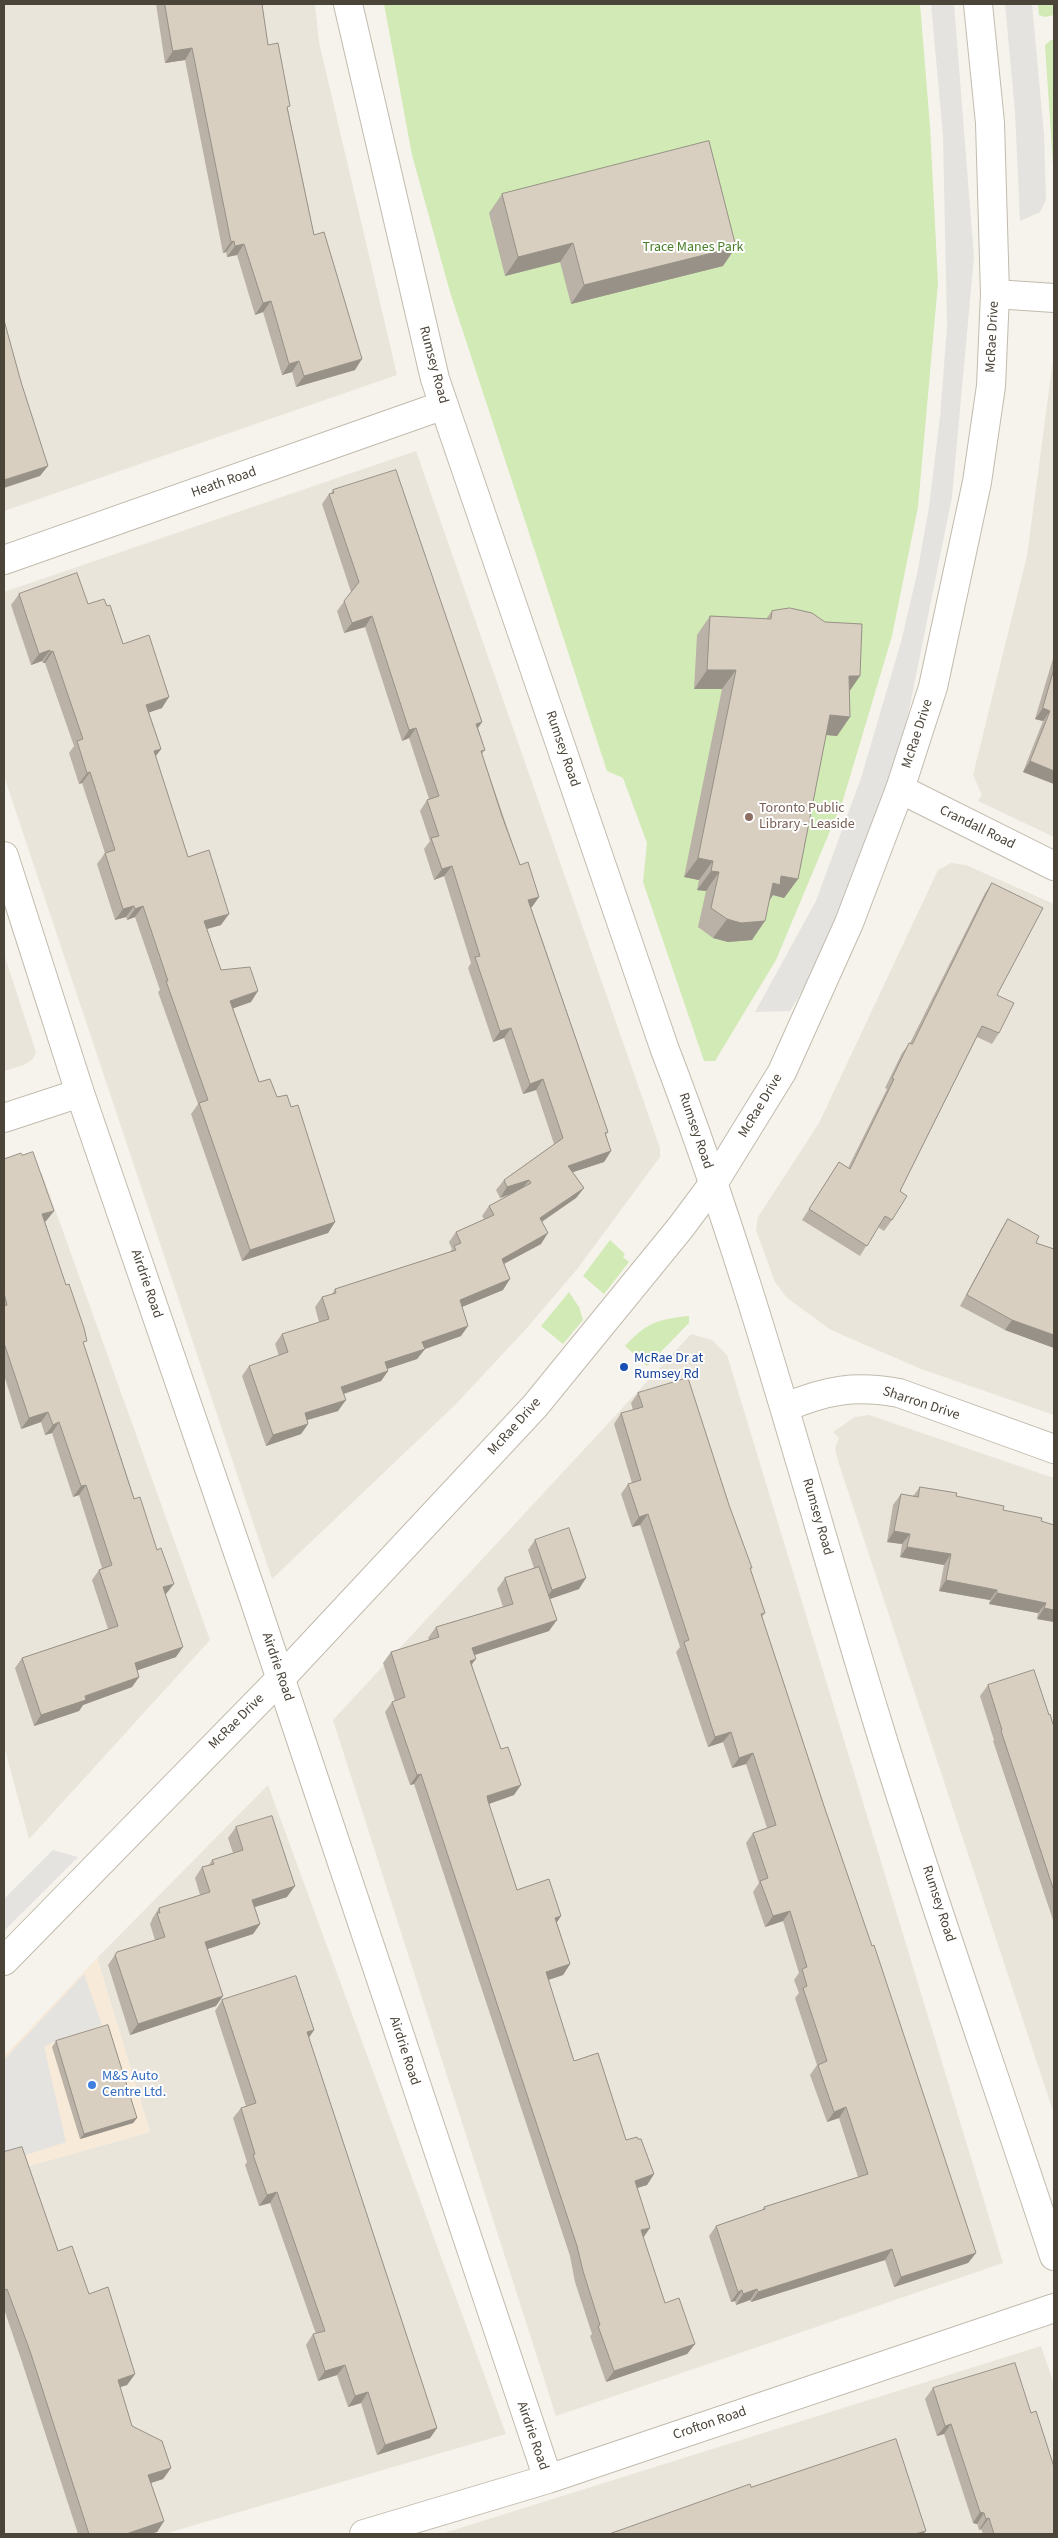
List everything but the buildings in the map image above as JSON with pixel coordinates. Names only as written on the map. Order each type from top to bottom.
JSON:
[{"type":"street","name":"Rumsey Road","points":[[348,4],[434,379],[713,1184],[786,1407],[879,1726],[1054,2256]]},
{"type":"street","name":"McRae Drive","points":[[4,1960],[280,1678],[535,1406],[682,1227],[713,1184],[782,1072],[849,923],[900,789],[933,687],[977,482],[990,386],[995,294],[990,122],[978,4]]},
{"type":"street","points":[[995,294],[1054,298]]},
{"type":"street","name":"Heath Road","points":[[4,560],[444,405]]},
{"type":"street","name":"Crandall Road","points":[[900,789],[1054,866]]},
{"type":"street","name":"Airdrie Road","points":[[4,856],[80,1093],[280,1678],[548,2479]]},
{"type":"street","points":[[4,1118],[80,1093]]},
{"type":"street","name":"Sharron Drive","points":[[786,1407],[828,1392],[851,1388],[874,1389],[899,1394],[1054,1449]]},
{"type":"street","name":"Crofton Road","points":[[364,2534],[548,2479],[1054,2308]]},
{"type":"shaded area","points":[[4,4],[315,4],[319,42],[397,375],[4,511]]},
{"type":"shaded area","points":[[931,4],[954,4],[974,257],[952,497],[907,720],[863,857],[808,981],[790,1011],[755,1012],[816,901],[861,778],[901,642],[917,574],[929,507],[940,417],[947,326],[943,136]]},
{"type":"shaded area","points":[[1005,4],[1032,4],[1044,134],[1046,200],[1040,212],[1020,221],[1015,112]]},
{"type":"shaded area","points":[[1054,352],[1054,837],[978,801],[982,795],[973,775],[1027,556]]},
{"type":"shaded area","points":[[416,451],[660,1148],[660,1157],[578,1268],[526,1329],[456,1404],[272,1579],[4,776],[4,592]]},
{"type":"shaded area","points":[[951,863],[966,865],[1054,904],[1054,1415],[921,1369],[831,1330],[787,1298],[775,1282],[756,1230],[758,1217],[819,1123],[938,870]]},
{"type":"shaded area","points":[[4,954],[36,1052],[33,1059],[24,1065],[4,1071]]},
{"type":"shaded area","points":[[42,1173],[210,1640],[29,1839],[4,1746],[4,1183]]},
{"type":"shaded area","points":[[691,1334],[712,1340],[727,1355],[1003,2263],[556,2416],[333,1720]]},
{"type":"shaded area","points":[[869,1415],[1054,1478],[1054,2114],[838,1461],[835,1449],[839,1438],[833,1432],[855,1417]]},
{"type":"shaded area","points":[[268,1785],[506,2434],[164,2534],[4,2534],[4,2173],[150,2132],[97,1958]]},
{"type":"shaded area","points":[[53,1850],[78,1857],[4,1931],[4,1899]]},
{"type":"shaded area","points":[[97,1958],[150,2132],[4,2173],[4,2056]]},
{"type":"shaded area","points":[[84,1974],[102,2025],[44,2046],[66,2142],[4,2162],[4,2060]]},
{"type":"shaded area","points":[[1041,2346],[1054,2384],[1054,2534],[441,2534]]},
{"type":"green space","name":"Trace Manes Park","points":[[384,4],[920,4],[930,126],[938,283],[918,507],[892,636],[843,800],[776,960],[715,1061],[704,1061],[643,882],[647,843],[623,778],[607,771],[450,292],[412,155]]},
{"type":"green space","points":[[1038,4],[1054,4],[1054,15],[1045,17],[1039,15]]},
{"type":"green space","points":[[1054,40],[1054,181],[1045,45]]},
{"type":"green space","points":[[610,1240],[625,1254],[623,1257],[629,1262],[604,1294],[583,1276]]},
{"type":"green space","points":[[569,1292],[579,1307],[583,1320],[563,1344],[541,1326]]},
{"type":"green space","points":[[689,1316],[689,1323],[647,1366],[625,1346],[646,1327],[661,1321]]},
{"type":"place","name":"Toronto Public Library - Leaside","points":[[749,817]]},
{"type":"place","name":"McRae Dr at Rumsey Rd","points":[[624,1367]]},
{"type":"place","name":"M&S Auto Centre Ltd.","points":[[92,2085]]}]
